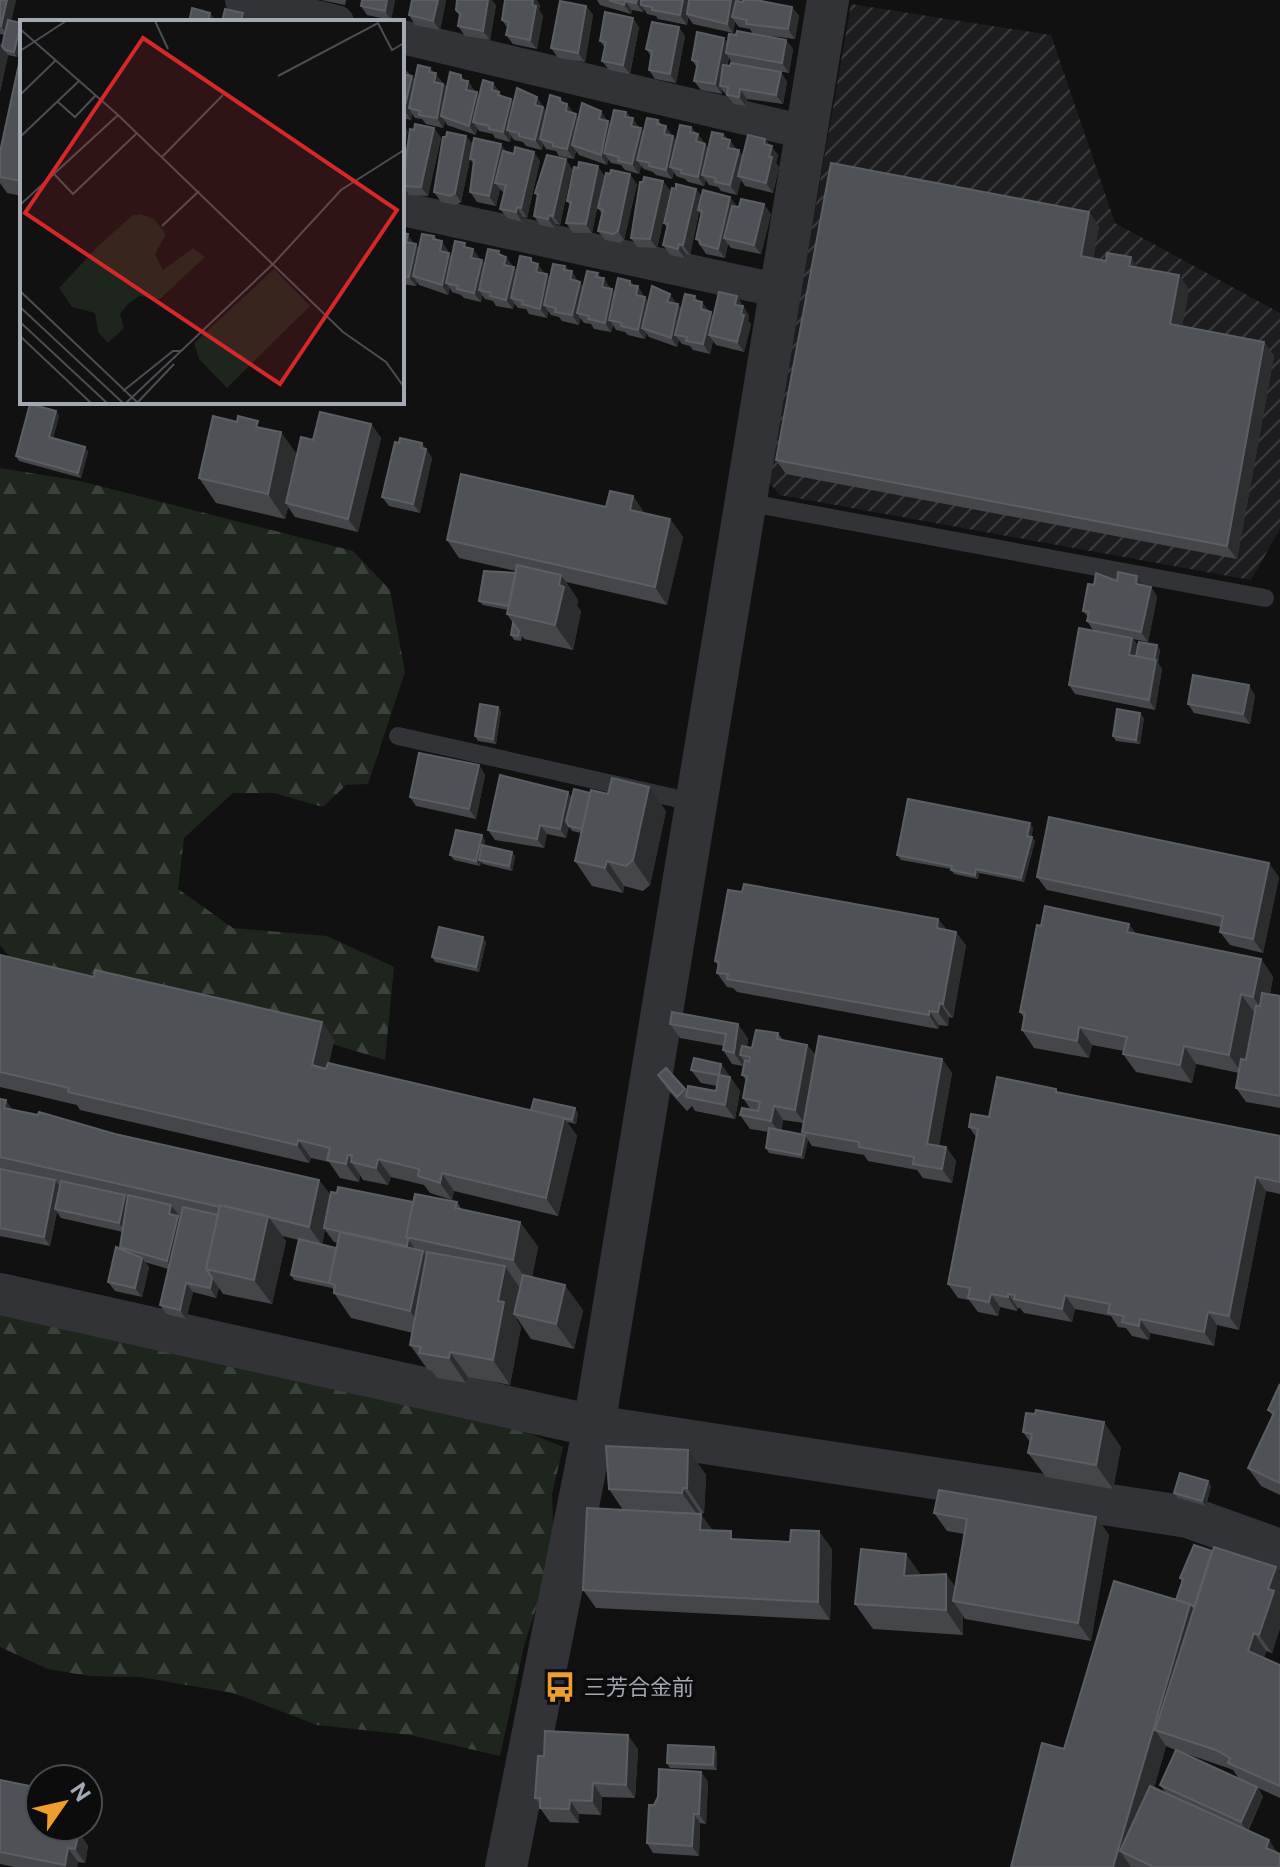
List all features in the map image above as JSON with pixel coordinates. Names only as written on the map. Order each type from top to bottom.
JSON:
[{"type":"street","points":[[242,0],[293,17],[319,20]]},
{"type":"street","points":[[506,1867],[594,1426],[745,502],[809,133],[828,0]]},
{"type":"street","points":[[404,37],[809,133]]},
{"type":"street","points":[[404,209],[781,291]]},
{"type":"street","points":[[0,1294],[594,1426],[1188,1517],[1280,1550]]},
{"type":"lane","points":[[745,502],[1265,598]]},
{"type":"lane","points":[[398,736],[697,803]]},
{"type":"shaded area","points":[[851,4],[1051,35],[1115,223],[1280,313],[1280,529],[1251,580],[780,495],[768,481]]},
{"type":"green space","points":[[0,468],[80,481],[353,551],[390,590],[405,672],[368,784],[346,785],[323,807],[274,793],[233,793],[184,838],[178,889],[233,928],[327,936],[394,967],[385,1060],[120,980],[23,974],[0,945]]},
{"type":"green space","points":[[0,1312],[497,1420],[563,1447],[552,1494],[554,1552],[524,1646],[500,1756],[410,1735],[317,1725],[233,1693],[140,1677],[89,1676],[48,1669],[0,1647]]},
{"type":"building","points":[[0,0],[7,0],[1,26],[0,26]]},
{"type":"building","points":[[362,0],[387,0],[385,11],[361,6]]},
{"type":"building","points":[[412,0],[438,0],[433,21],[409,15]]},
{"type":"building","points":[[457,0],[488,0],[483,31],[458,26],[460,14],[456,10]]},
{"type":"building","points":[[505,0],[533,0],[532,5],[536,6],[530,40],[506,35],[509,22],[502,20]]},
{"type":"building","points":[[609,0],[637,0],[636,3],[625,1],[624,5]]},
{"type":"building","points":[[641,0],[683,0],[680,15],[652,10],[652,7],[641,5]]},
{"type":"building","points":[[689,0],[731,0],[727,24],[687,14]]},
{"type":"building","points":[[560,1],[586,6],[578,53],[551,48]]},
{"type":"building","points":[[736,1],[792,7],[788,29],[746,24],[747,20],[732,17]]},
{"type":"building","points":[[192,8],[210,13],[208,20],[189,20]]},
{"type":"building","points":[[225,9],[243,13],[241,20],[222,20]]},
{"type":"building","points":[[605,12],[633,18],[623,65],[602,61],[606,42],[600,41]]},
{"type":"building","points":[[8,20],[20,23],[14,52],[2,46]]},
{"type":"building","points":[[652,22],[679,27],[670,74],[649,70],[652,51],[646,49]]},
{"type":"building","points":[[737,31],[786,40],[782,63],[726,53],[729,34],[736,35]]},
{"type":"building","points":[[697,32],[724,38],[715,84],[694,81],[698,62],[692,60]]},
{"type":"building","points":[[20,59],[20,181],[0,177],[0,152]]},
{"type":"building","points":[[731,63],[781,72],[776,95],[740,89],[739,97],[727,95],[728,87],[720,86],[723,65],[730,66]]},
{"type":"building","points":[[418,65],[430,68],[429,72],[436,73],[434,82],[443,84],[437,118],[419,115],[420,111],[409,108]]},
{"type":"building","points":[[450,72],[468,81],[466,90],[477,92],[469,126],[441,116]]},
{"type":"building","points":[[404,74],[412,76],[404,110]]},
{"type":"building","points":[[483,80],[493,83],[492,90],[499,92],[498,95],[511,99],[503,132],[473,122]]},
{"type":"building","points":[[517,88],[537,97],[535,105],[543,107],[535,140],[507,130]]},
{"type":"building","points":[[550,95],[567,104],[566,111],[576,114],[567,149],[540,139]]},
{"type":"building","points":[[582,103],[601,111],[599,119],[608,121],[601,155],[572,145]]},
{"type":"building","points":[[614,110],[626,112],[625,117],[633,118],[631,126],[641,128],[632,164],[604,153]]},
{"type":"building","points":[[647,118],[658,120],[657,124],[666,126],[664,134],[673,136],[666,170],[637,160]]},
{"type":"building","points":[[415,124],[434,128],[421,187],[404,186],[410,129],[414,130]]},
{"type":"building","points":[[680,125],[691,127],[690,132],[698,134],[696,141],[705,144],[698,177],[670,167]]},
{"type":"building","points":[[447,132],[466,136],[455,193],[450,196],[434,192],[443,137]]},
{"type":"building","points":[[712,132],[723,134],[722,138],[730,140],[728,148],[739,150],[730,185],[702,175]]},
{"type":"building","points":[[748,135],[765,139],[764,144],[772,146],[766,183],[738,176]]},
{"type":"building","points":[[474,138],[501,144],[489,196],[470,192],[474,160],[470,159]]},
{"type":"building","points":[[515,147],[534,152],[521,208],[517,207],[516,212],[500,209],[506,185],[495,183],[503,151],[514,154]]},
{"type":"building","points":[[547,155],[566,159],[553,216],[549,215],[548,219],[534,216],[538,194],[535,193]]},
{"type":"building","points":[[579,162],[598,166],[586,224],[566,223],[574,167],[578,168]]},
{"type":"building","points":[[831,163],[1089,212],[1081,256],[1106,261],[1107,253],[1131,257],[1129,266],[1179,275],[1170,324],[1264,342],[1227,546],[776,460]]},
{"type":"building","points":[[611,170],[630,174],[618,231],[613,234],[598,231],[603,210],[598,208],[606,173],[610,174]]},
{"type":"building","points":[[644,177],[663,181],[650,239],[631,238],[640,182]]},
{"type":"building","points":[[676,184],[696,189],[683,245],[679,244],[678,249],[663,245],[668,224],[664,223],[672,188],[676,189]]},
{"type":"building","points":[[703,190],[730,197],[718,249],[700,244],[700,240],[696,239]]},
{"type":"building","points":[[741,199],[764,204],[754,245],[724,238],[732,206],[739,207]]},
{"type":"building","points":[[404,233],[408,234],[406,242],[416,244],[409,277],[404,276]]},
{"type":"building","points":[[422,234],[442,241],[440,251],[449,253],[442,285],[413,276]]},
{"type":"building","points":[[455,241],[473,249],[471,258],[482,260],[474,293],[446,283]]},
{"type":"building","points":[[488,249],[499,251],[498,254],[506,257],[504,265],[514,267],[506,300],[479,290]]},
{"type":"building","points":[[520,256],[531,258],[531,262],[538,264],[536,272],[547,274],[540,309],[511,298]]},
{"type":"building","points":[[553,264],[565,266],[564,270],[572,271],[570,279],[580,282],[572,315],[555,312],[556,308],[544,305]]},
{"type":"building","points":[[587,271],[598,273],[596,277],[604,278],[602,287],[612,289],[605,323],[577,313]]},
{"type":"building","points":[[618,278],[638,286],[636,295],[645,297],[638,330],[609,320]]},
{"type":"building","points":[[652,286],[670,294],[667,302],[678,304],[671,338],[642,328]]},
{"type":"building","points":[[719,292],[737,296],[735,305],[743,306],[741,314],[744,315],[737,342],[709,335]]},
{"type":"building","points":[[685,294],[695,296],[694,300],[702,302],[701,309],[711,312],[703,344],[675,335]]},
{"type":"building","points":[[30,404],[56,411],[49,437],[85,447],[78,473],[16,456]]},
{"type":"building","points":[[320,412],[371,424],[348,519],[286,503],[301,437],[313,440]]},
{"type":"building","points":[[213,416],[237,422],[238,416],[258,421],[256,427],[281,432],[268,494],[199,478]]},
{"type":"building","points":[[400,438],[422,443],[421,448],[426,449],[413,504],[382,497],[395,442],[399,443]]},
{"type":"building","points":[[461,474],[606,507],[610,491],[633,496],[630,510],[670,519],[655,587],[447,540]]},
{"type":"building","points":[[517,565],[561,575],[559,585],[564,587],[555,625],[507,614]]},
{"type":"building","points":[[484,571],[516,573],[509,606],[479,601]]},
{"type":"building","points":[[1118,572],[1137,576],[1136,584],[1151,587],[1141,632],[1087,621],[1089,612],[1083,611],[1088,584],[1094,585],[1096,573],[1117,581]]},
{"type":"building","points":[[513,623],[519,631],[518,636],[511,635]]},
{"type":"building","points":[[1079,628],[1132,638],[1129,655],[1156,660],[1149,700],[1069,685]]},
{"type":"building","points":[[1139,642],[1157,645],[1154,660],[1136,656]]},
{"type":"building","points":[[1193,675],[1249,685],[1243,714],[1188,704]]},
{"type":"building","points":[[480,704],[498,707],[493,739],[475,736]]},
{"type":"building","points":[[1117,709],[1140,713],[1136,740],[1113,736]]},
{"type":"building","points":[[419,753],[479,765],[469,809],[410,797]]},
{"type":"building","points":[[500,775],[568,792],[560,829],[540,825],[537,839],[488,830]]},
{"type":"building","points":[[612,778],[649,787],[633,860],[626,866],[607,861],[605,868],[575,861],[591,790],[608,794]]},
{"type":"building","points":[[574,789],[590,793],[582,829],[569,826],[566,821]]},
{"type":"building","points":[[908,799],[1030,823],[1027,836],[1032,837],[1021,878],[976,869],[975,875],[951,870],[952,866],[897,855]]},
{"type":"building","points":[[1049,817],[1269,863],[1253,939],[1220,932],[1223,916],[1037,877]]},
{"type":"building","points":[[456,830],[482,835],[476,861],[450,855]]},
{"type":"building","points":[[482,845],[512,852],[509,866],[479,860]]},
{"type":"building","points":[[744,884],[938,919],[937,928],[956,932],[943,1004],[940,1003],[938,1012],[929,1011],[929,1015],[727,979],[728,974],[717,973],[719,962],[715,961],[728,890],[742,892]]},
{"type":"building","points":[[1045,906],[1129,924],[1127,932],[1261,959],[1253,997],[1241,994],[1229,1055],[1184,1046],[1180,1065],[1123,1054],[1127,1037],[1079,1027],[1077,1041],[1022,1030],[1025,1013],[1020,1012],[1037,925],[1041,926]]},
{"type":"building","points":[[439,927],[483,937],[476,967],[432,957]]},
{"type":"building","points":[[0,955],[94,977],[95,970],[322,1022],[312,1065],[326,1069],[328,1063],[564,1118],[546,1198],[442,1173],[440,1183],[418,1176],[419,1169],[378,1159],[376,1168],[351,1162],[352,1155],[348,1155],[346,1164],[327,1160],[330,1148],[298,1140],[297,1145],[68,1092],[69,1088],[0,1072]]},
{"type":"building","points":[[1262,993],[1280,996],[1280,1096],[1236,1088],[1241,1059],[1246,1060],[1256,1006],[1260,1006]]},
{"type":"building","points":[[672,1012],[738,1024],[734,1053],[723,1050],[726,1034],[670,1024]]},
{"type":"building","points":[[756,1030],[778,1033],[777,1039],[807,1045],[795,1110],[774,1106],[771,1121],[740,1115],[742,1108],[758,1111],[760,1102],[743,1098],[747,1076],[742,1075],[745,1060],[749,1062],[750,1057],[740,1055],[742,1046],[752,1048]]},
{"type":"building","points":[[819,1036],[942,1059],[927,1144],[946,1147],[942,1169],[913,1164],[914,1157],[859,1147],[859,1142],[802,1132]]},
{"type":"building","points":[[694,1058],[721,1064],[719,1075],[691,1070]]},
{"type":"building","points":[[666,1068],[685,1089],[677,1097],[658,1075]]},
{"type":"building","points":[[719,1075],[730,1077],[725,1105],[686,1097],[688,1086],[716,1091]]},
{"type":"building","points":[[997,1077],[1056,1089],[1056,1092],[1280,1136],[1280,1182],[1256,1177],[1229,1316],[1208,1312],[1204,1332],[1140,1319],[1139,1326],[1122,1322],[1124,1316],[1108,1313],[1110,1304],[1065,1295],[1062,1309],[1014,1299],[1015,1295],[1008,1294],[1008,1297],[991,1294],[989,1302],[968,1298],[970,1288],[948,1284],[978,1129],[969,1127],[971,1114],[989,1117]]},
{"type":"building","points":[[0,1099],[6,1100],[4,1108],[38,1115],[39,1112],[115,1134],[319,1180],[309,1227],[0,1157]]},
{"type":"building","points":[[534,1099],[575,1108],[572,1120],[531,1110]]},
{"type":"building","points":[[769,1128],[805,1135],[801,1155],[766,1148]]},
{"type":"building","points":[[0,1169],[55,1180],[44,1237],[0,1228]]},
{"type":"building","points":[[61,1181],[125,1195],[119,1223],[55,1209]]},
{"type":"building","points":[[338,1187],[413,1202],[407,1246],[324,1228],[331,1192],[337,1193]]},
{"type":"building","points":[[415,1194],[457,1202],[455,1208],[520,1222],[513,1260],[406,1237]]},
{"type":"building","points":[[128,1195],[171,1205],[169,1214],[178,1216],[167,1261],[120,1247]]},
{"type":"building","points":[[220,1205],[268,1216],[254,1280],[206,1269]]},
{"type":"building","points":[[183,1207],[218,1215],[206,1269],[212,1278],[210,1288],[186,1283],[180,1310],[160,1305]]},
{"type":"building","points":[[340,1232],[423,1251],[410,1311],[334,1293],[335,1285],[329,1283]]},
{"type":"building","points":[[299,1239],[336,1248],[329,1283],[291,1275]]},
{"type":"building","points":[[116,1247],[142,1258],[135,1288],[108,1282]]},
{"type":"building","points":[[427,1252],[505,1266],[498,1301],[504,1302],[493,1360],[450,1352],[449,1358],[419,1353],[421,1347],[410,1345]]},
{"type":"building","points":[[523,1275],[565,1285],[556,1324],[514,1314]]},
{"type":"building","points":[[1280,1384],[1280,1483],[1248,1468],[1274,1413],[1268,1410]]},
{"type":"building","points":[[1036,1410],[1104,1422],[1096,1465],[1028,1453],[1032,1434],[1023,1432],[1026,1413],[1035,1414]]},
{"type":"building","points":[[606,1446],[688,1450],[687,1488],[683,1488],[682,1493],[609,1489]]},
{"type":"building","points":[[1180,1473],[1208,1481],[1202,1501],[1174,1493]]},
{"type":"building","points":[[939,1490],[1096,1517],[1078,1623],[953,1601],[967,1519],[934,1513]]},
{"type":"building","points":[[587,1508],[701,1514],[700,1530],[731,1531],[731,1539],[790,1542],[791,1530],[819,1531],[818,1602],[583,1590]]},
{"type":"building","points":[[1194,1545],[1212,1551],[1194,1607],[1176,1600],[1183,1579],[1180,1578]]},
{"type":"building","points":[[1214,1547],[1276,1567],[1268,1589],[1274,1591],[1259,1635],[1254,1633],[1248,1651],[1280,1665],[1280,1786],[1228,1763],[1230,1758],[1216,1750],[1155,1730]]},
{"type":"building","points":[[861,1549],[906,1554],[904,1576],[946,1574],[946,1610],[855,1604]]},
{"type":"building","points":[[1114,1581],[1190,1604],[1113,1867],[1011,1867],[1042,1743],[1064,1749]]},
{"type":"building","points":[[545,1731],[628,1735],[626,1785],[593,1783],[592,1801],[570,1800],[569,1809],[540,1808],[540,1798],[535,1798],[538,1756],[544,1756]]},
{"type":"building","points":[[668,1745],[714,1747],[713,1765],[667,1763]]},
{"type":"building","points":[[1176,1750],[1257,1787],[1241,1822],[1160,1785]]},
{"type":"building","points":[[659,1769],[701,1772],[699,1814],[694,1814],[692,1846],[647,1843],[649,1805],[654,1805],[658,1797]]},
{"type":"building","points":[[0,1780],[24,1785],[24,1843],[76,1843],[75,1849],[68,1848],[65,1865],[0,1852]]},
{"type":"building","points":[[1150,1786],[1269,1840],[1266,1848],[1280,1854],[1280,1867],[1154,1867],[1120,1851]]},
{"type":"place","name":"三芳合金前","points":[[560,1687]]}]
